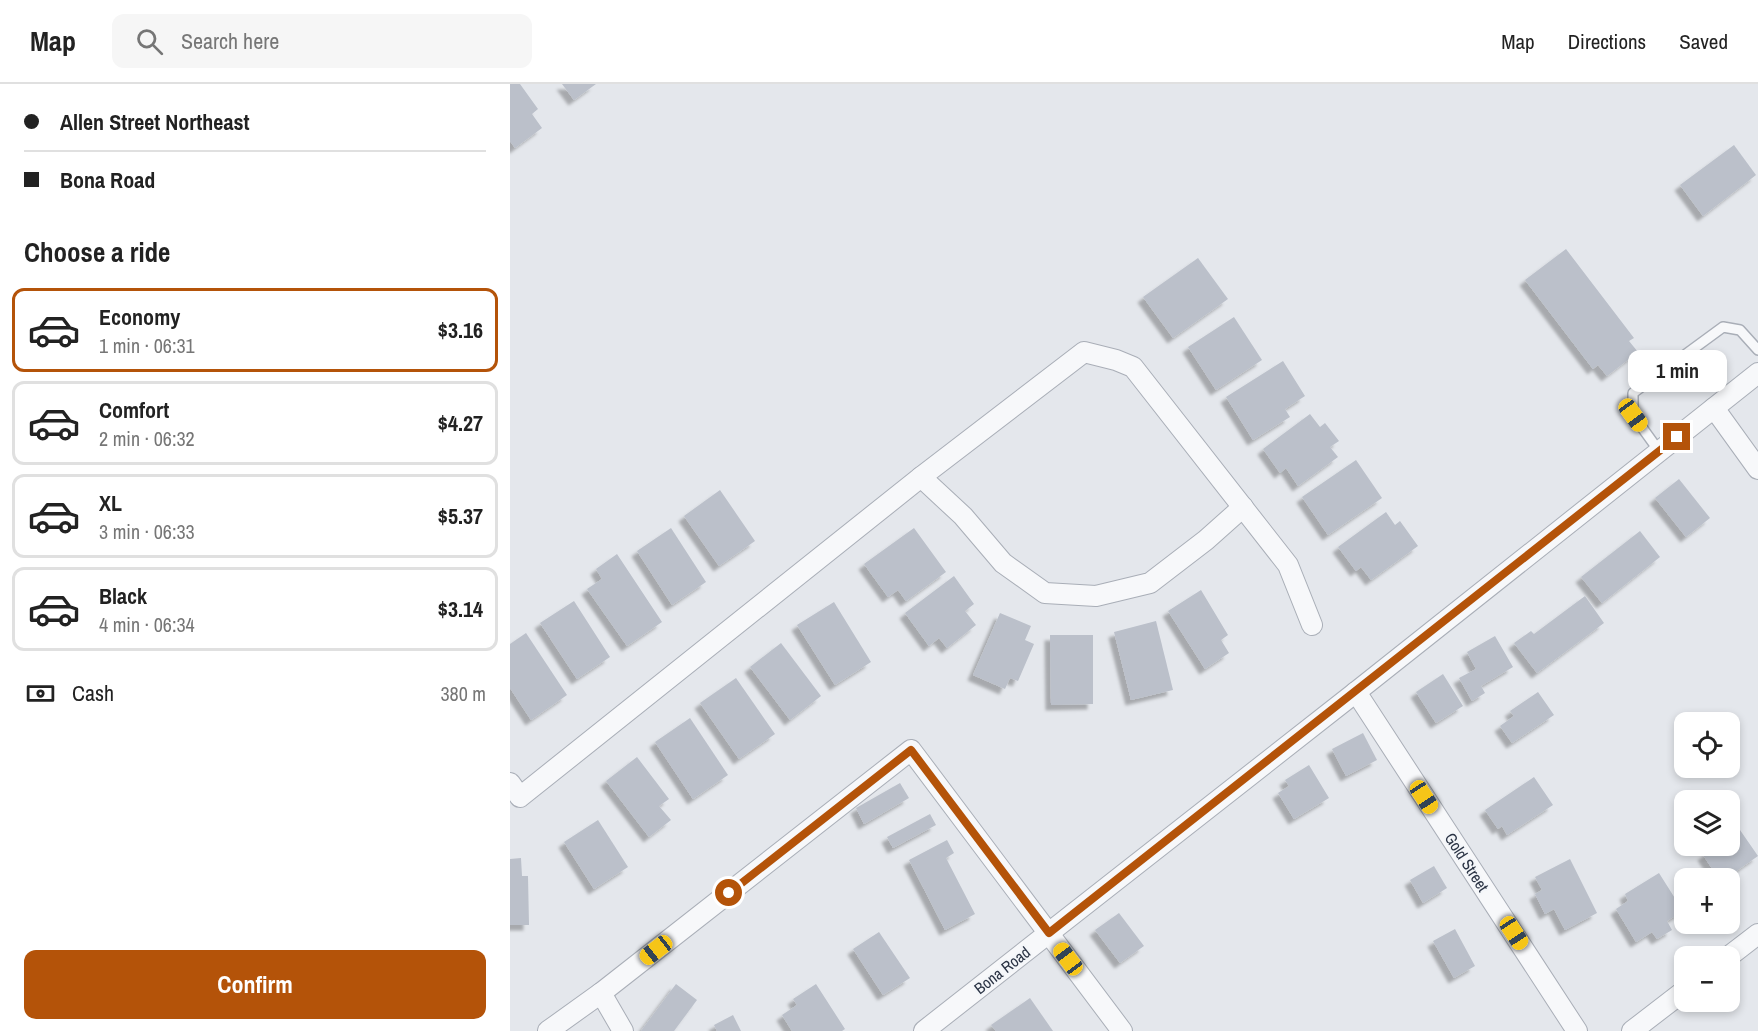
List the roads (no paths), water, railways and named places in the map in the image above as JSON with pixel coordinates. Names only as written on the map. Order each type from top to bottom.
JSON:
[{"type":"street","points":[[510,783],[520,797],[921,477],[1084,352],[1133,367],[1288,565],[1312,625]]},
{"type":"street","name":"Bona Road","points":[[924,1031],[1758,373]]},
{"type":"street","points":[[1714,408],[1758,469]]},
{"type":"street","points":[[921,477],[963,516],[1003,563],[1045,593],[1096,596],[1150,583],[1206,540],[1243,507]]},
{"type":"street","name":"Gold Street","points":[[1356,692],[1578,1031]]},
{"type":"street","points":[[548,1031],[601,993],[911,750],[1122,1031]]},
{"type":"street","points":[[1740,948],[1758,934]]},
{"type":"street","points":[[601,993],[623,1031]]},
{"type":"street","points":[[1632,1031],[1674,999]]},
{"type":"lane","points":[[1659,452],[1633,415],[1634,393],[1723,327],[1740,330],[1758,350]]}]
